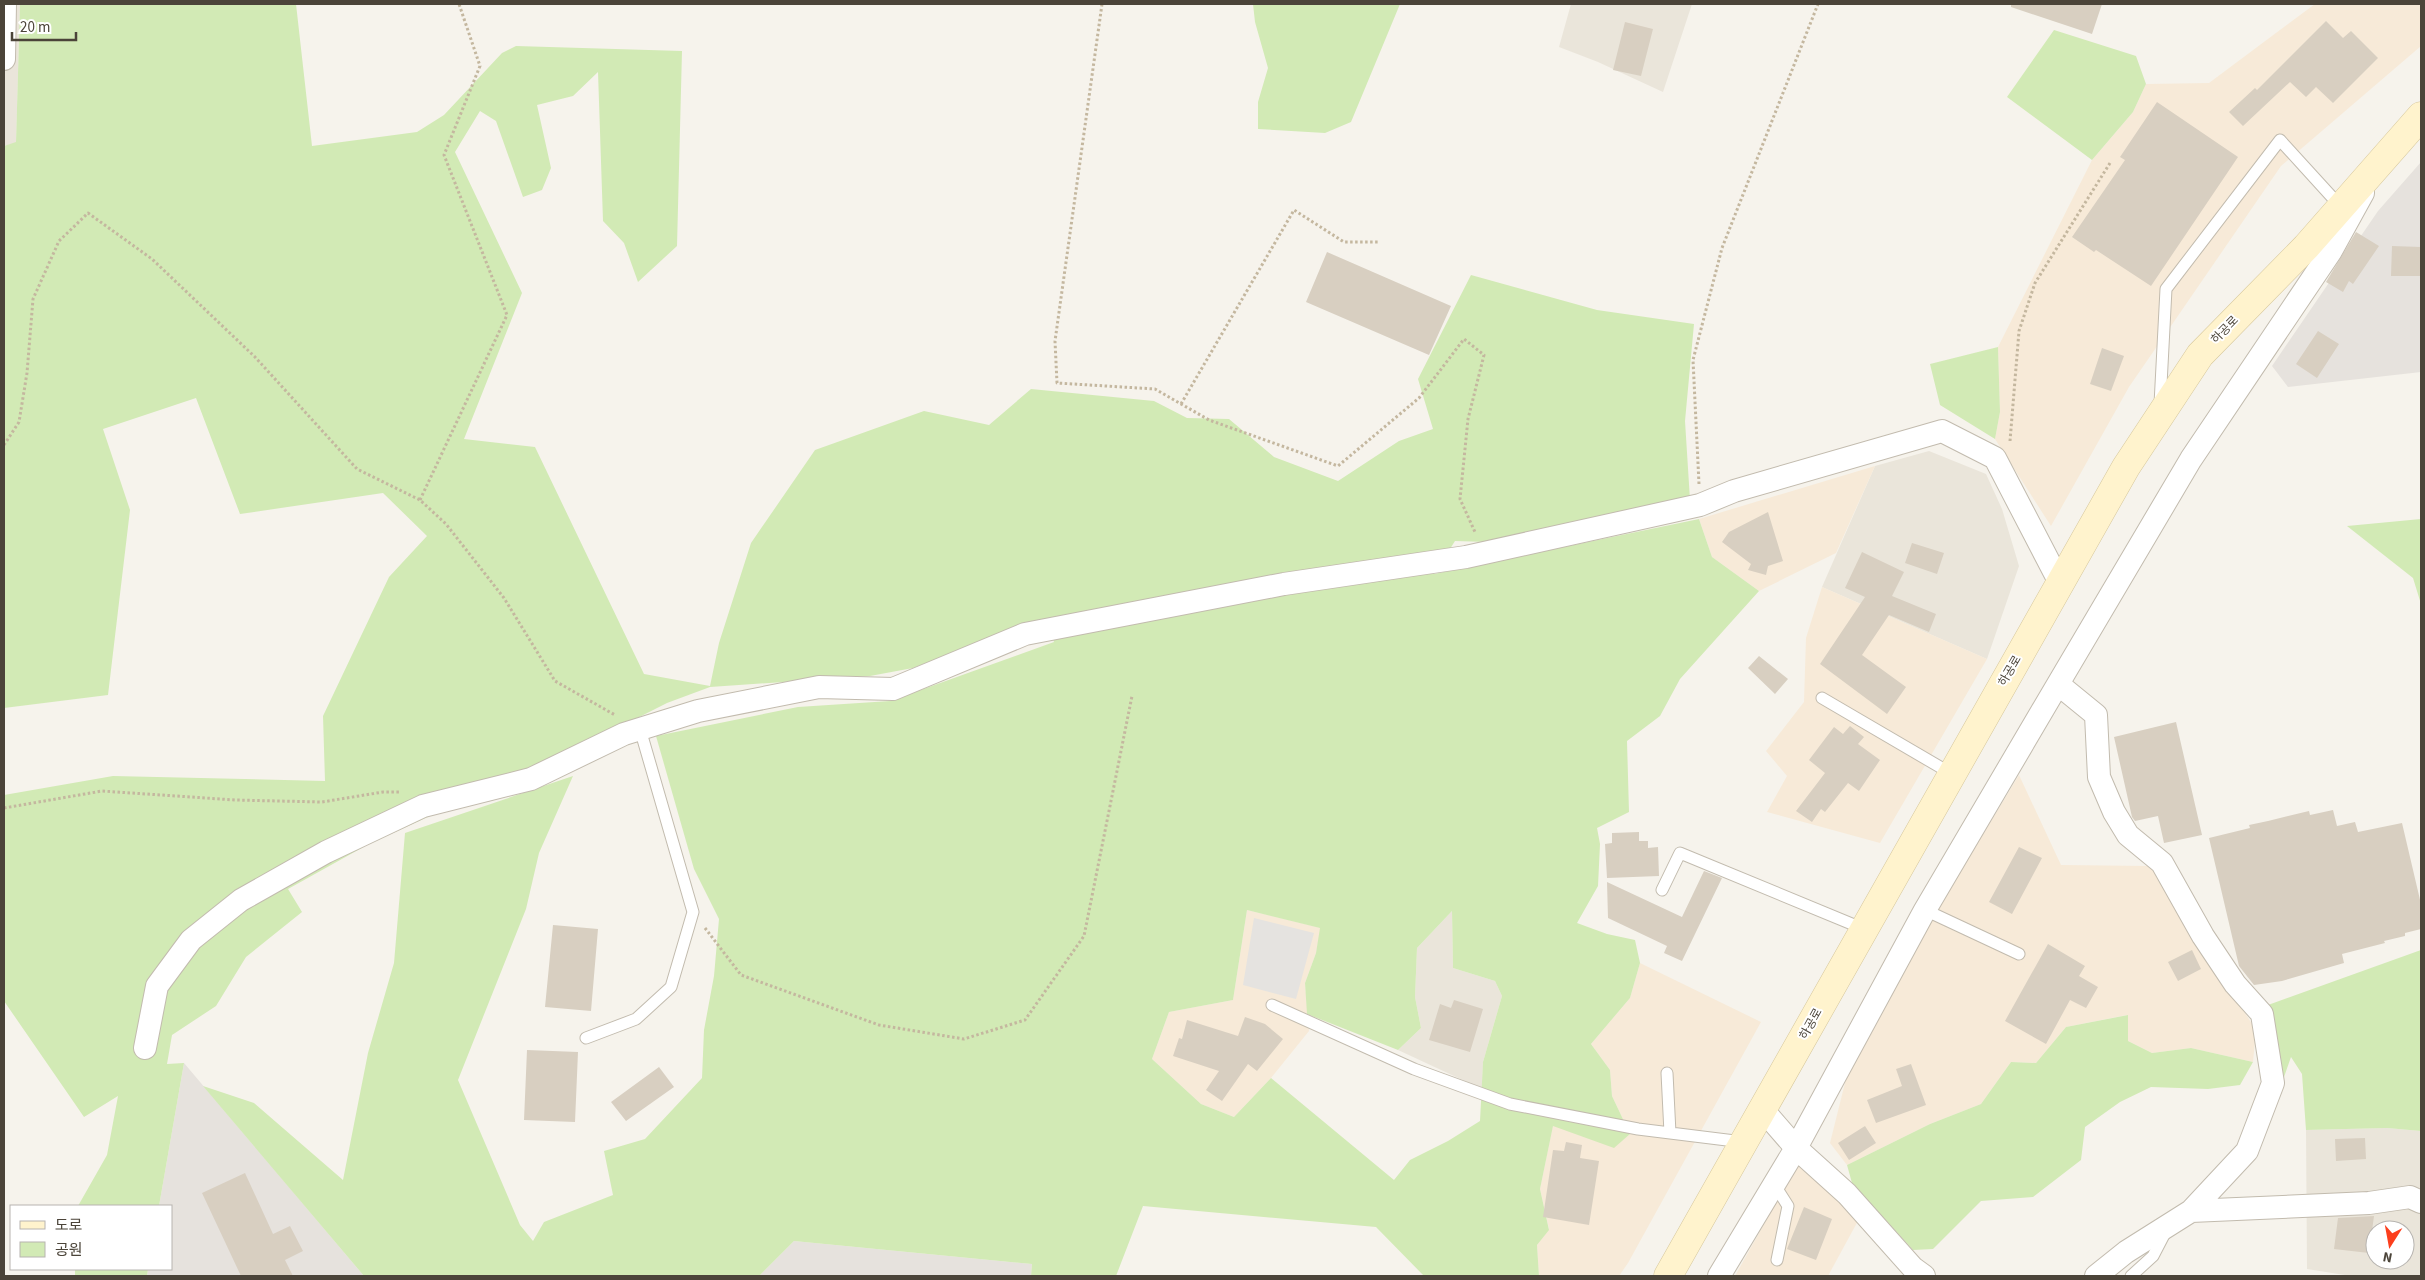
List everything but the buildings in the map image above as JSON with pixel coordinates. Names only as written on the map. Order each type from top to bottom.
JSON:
[{"type":"main road","name":"하공로","points":[[1668,1276],[2126,467],[2200,355],[2341,207],[2421,116]]},
{"type":"street","points":[[4,59],[6,4]]},
{"type":"street","points":[[1719,1276],[1796,1148],[1925,910],[2190,459],[2330,251],[2380,163]]},
{"type":"street","points":[[145,1048],[157,986],[192,940],[241,900],[326,852],[423,806],[532,780],[624,734],[698,711],[819,687],[893,689],[1034,632],[1284,584],[1485,553],[1700,505],[1734,491],[1942,431],[1995,458],[2060,583]]},
{"type":"street","points":[[2058,684],[2096,716],[2099,777],[2114,812],[2128,835],[2162,863],[2203,936],[2230,976],[2262,1014],[2273,1083],[2247,1151],[2191,1211],[2126,1252],[2096,1276]]},
{"type":"street","points":[[1763,1110],[1796,1148],[1847,1194],[1914,1268],[1924,1276]]},
{"type":"street","points":[[2191,1211],[2369,1203],[2410,1197],[2421,1202]]},
{"type":"lane","points":[[2159,418],[2166,289],[2280,140],[2341,207]]},
{"type":"lane","points":[[1822,698],[1952,774]]},
{"type":"lane","points":[[586,1038],[636,1019],[672,987],[693,912],[640,729]]},
{"type":"lane","points":[[1662,890],[1680,853],[1864,929]]},
{"type":"lane","points":[[1925,910],[2019,954]]},
{"type":"lane","points":[[1272,1005],[1414,1069],[1510,1104],[1670,1133],[1745,1142]]},
{"type":"lane","points":[[1666,1073],[1670,1133]]},
{"type":"lane","points":[[1774,1184],[1788,1206],[1778,1260]]},
{"type":"lane","points":[[2131,1276],[2153,1256],[2169,1225]]},
{"type":"path","points":[[420,500],[508,315],[444,155],[480,66],[459,4]]},
{"type":"path","points":[[1102,4],[1055,341],[1057,382],[1155,389],[1209,420],[1338,466],[1419,398],[1464,339],[1484,355],[1468,418],[1460,499],[1485,553]]},
{"type":"path","points":[[1700,505],[1693,360],[1722,248],[1818,4]]},
{"type":"path","points":[[2006,479],[2019,332],[2035,283],[2110,163]]},
{"type":"path","points":[[1182,404],[1294,210],[1344,242],[1379,242]]},
{"type":"path","points":[[4,445],[19,422],[27,373],[33,299],[59,241],[88,214],[152,259],[255,358],[357,469],[420,500],[446,524],[504,598],[554,681],[640,729]]},
{"type":"path","points":[[693,912],[741,974],[880,1025],[964,1039],[1024,1020],[1084,936],[1132,696]]},
{"type":"path","points":[[4,808],[102,791],[322,802],[383,792],[402,792]]},
{"type":"shaded area","points":[[4,4],[20,4],[16,143],[4,146]]},
{"type":"shaded area","points":[[1571,4],[1692,4],[1663,92],[1598,62],[1559,47]]},
{"type":"shaded area","points":[[2315,4],[2421,4],[2421,46],[2281,166],[2129,387],[2051,526],[1995,439],[2000,412],[1998,347],[2092,160],[2133,112],[2146,84],[2209,83]]},
{"type":"shaded area","points":[[2421,162],[2421,372],[2288,387],[2272,366],[2378,211]]},
{"type":"shaded area","points":[[1929,451],[1986,474],[2002,509],[2019,566],[1987,659],[1822,587],[1875,466]]},
{"type":"shaded area","points":[[1875,466],[1836,553],[1759,591],[1712,557],[1699,519]]},
{"type":"shaded area","points":[[1822,587],[1987,659],[1880,843],[1767,812],[1787,776],[1766,751],[1804,702],[1806,638]]},
{"type":"shaded area","points":[[2019,775],[2061,865],[2150,866],[2256,1030],[2253,1062],[2191,1048],[2152,1053],[2128,1041],[2127,1015],[2066,1027],[2036,1063],[2011,1062],[1981,1104],[1930,1124],[1847,1165],[1830,1143],[1849,1067],[1928,925]]},
{"type":"shaded area","points":[[1247,910],[1321,928],[1316,953],[1305,983],[1309,1031],[1271,1078],[1234,1117],[1201,1104],[1152,1059],[1169,1012],[1233,1000]]},
{"type":"shaded area","points":[[1452,911],[1453,968],[1495,981],[1502,996],[1483,1062],[1482,1089],[1398,1050],[1421,1028],[1415,997],[1417,948]]},
{"type":"shaded area","points":[[1254,918],[1314,933],[1296,999],[1243,985]]},
{"type":"shaded area","points":[[1640,963],[1761,1022],[1628,1263],[1619,1276],[1539,1276],[1537,1245],[1549,1229],[1540,1189],[1553,1125],[1614,1147],[1630,1134],[1612,1096],[1610,1070],[1591,1044],[1630,998]]},
{"type":"shaded area","points":[[184,1063],[364,1276],[147,1276],[148,1270],[172,1270],[172,1205],[159,1205]]},
{"type":"shaded area","points":[[2387,1128],[2421,1131],[2421,1276],[2351,1276],[2307,1269],[2306,1130]]},
{"type":"shaded area","points":[[1797,1165],[1859,1219],[1828,1276],[1735,1276]]},
{"type":"shaded area","points":[[794,1241],[1032,1264],[1031,1276],[759,1276]]},
{"type":"green space","points":[[20,4],[296,4],[312,146],[417,132],[444,115],[502,53],[516,46],[682,51],[677,246],[638,282],[624,243],[603,221],[598,72],[573,96],[537,105],[551,168],[542,190],[523,197],[496,121],[480,111],[455,152],[522,293],[464,439],[535,447],[644,674],[710,686],[719,643],[751,543],[815,450],[924,411],[989,425],[1031,389],[1154,401],[1187,418],[1229,419],[1274,457],[1338,481],[1399,441],[1433,429],[1418,379],[1471,275],[1597,310],[1694,324],[1685,421],[1690,500],[1487,542],[1455,541],[1434,574],[1699,519],[1712,557],[1759,591],[1680,679],[1660,716],[1627,741],[1629,812],[1597,828],[1600,844],[1598,886],[1577,923],[1607,934],[1635,940],[1640,963],[1630,998],[1591,1044],[1610,1070],[1612,1096],[1630,1134],[1614,1148],[1553,1126],[1540,1189],[1549,1230],[1537,1245],[1539,1276],[1424,1276],[1376,1227],[1143,1206],[1116,1276],[1031,1276],[1032,1264],[794,1241],[759,1276],[364,1276],[203,1086],[254,1103],[343,1180],[368,1053],[394,963],[405,833],[573,776],[539,853],[526,909],[458,1080],[520,1225],[533,1241],[544,1222],[613,1195],[604,1151],[645,1139],[702,1078],[704,1030],[714,976],[719,919],[694,869],[656,736],[798,707],[890,701],[1054,642],[1047,621],[1012,627],[978,643],[913,668],[870,676],[710,687],[667,703],[584,745],[367,845],[288,889],[302,912],[246,957],[216,1006],[172,1035],[167,1064],[184,1063],[159,1205],[79,1205],[107,1155],[118,1096],[84,1117],[4,1001],[4,795],[113,776],[325,781],[323,716],[389,577],[427,536],[383,493],[240,514],[196,398],[103,429],[130,510],[108,695],[4,708],[4,146],[16,142]],"holes":[[[1247,910],[1320,928],[1316,953],[1305,983],[1307,1014],[1398,1050],[1421,1028],[1415,997],[1417,948],[1452,911],[1453,968],[1495,981],[1502,996],[1483,1062],[1480,1121],[1448,1141],[1410,1160],[1394,1180],[1271,1078],[1234,1117],[1201,1104],[1152,1059],[1169,1012],[1233,1000]]]},
{"type":"green space","points":[[1253,4],[1400,4],[1351,122],[1325,133],[1258,129],[1258,102],[1268,68],[1255,22]]},
{"type":"green space","points":[[2054,30],[2136,56],[2146,84],[2133,112],[2092,160],[2007,97]]},
{"type":"green space","points":[[1998,347],[2000,412],[1995,439],[1940,405],[1930,364]]},
{"type":"green space","points":[[2421,519],[2421,604],[2413,578],[2347,526]]},
{"type":"green space","points":[[2421,950],[2421,1131],[2387,1128],[2306,1130],[2302,1074],[2291,1057],[2284,1077],[2268,1005]]},
{"type":"green space","points":[[2128,1015],[2128,1041],[2152,1053],[2191,1048],[2253,1062],[2240,1085],[2208,1089],[2151,1087],[2120,1102],[2085,1127],[2081,1160],[2033,1197],[1981,1201],[1933,1249],[1913,1250],[1852,1183],[1847,1165],[1930,1124],[1981,1104],[2011,1062],[2036,1063],[2066,1027]]},
{"type":"green space","points":[[75,1270],[148,1270],[147,1276],[75,1276]]}]
